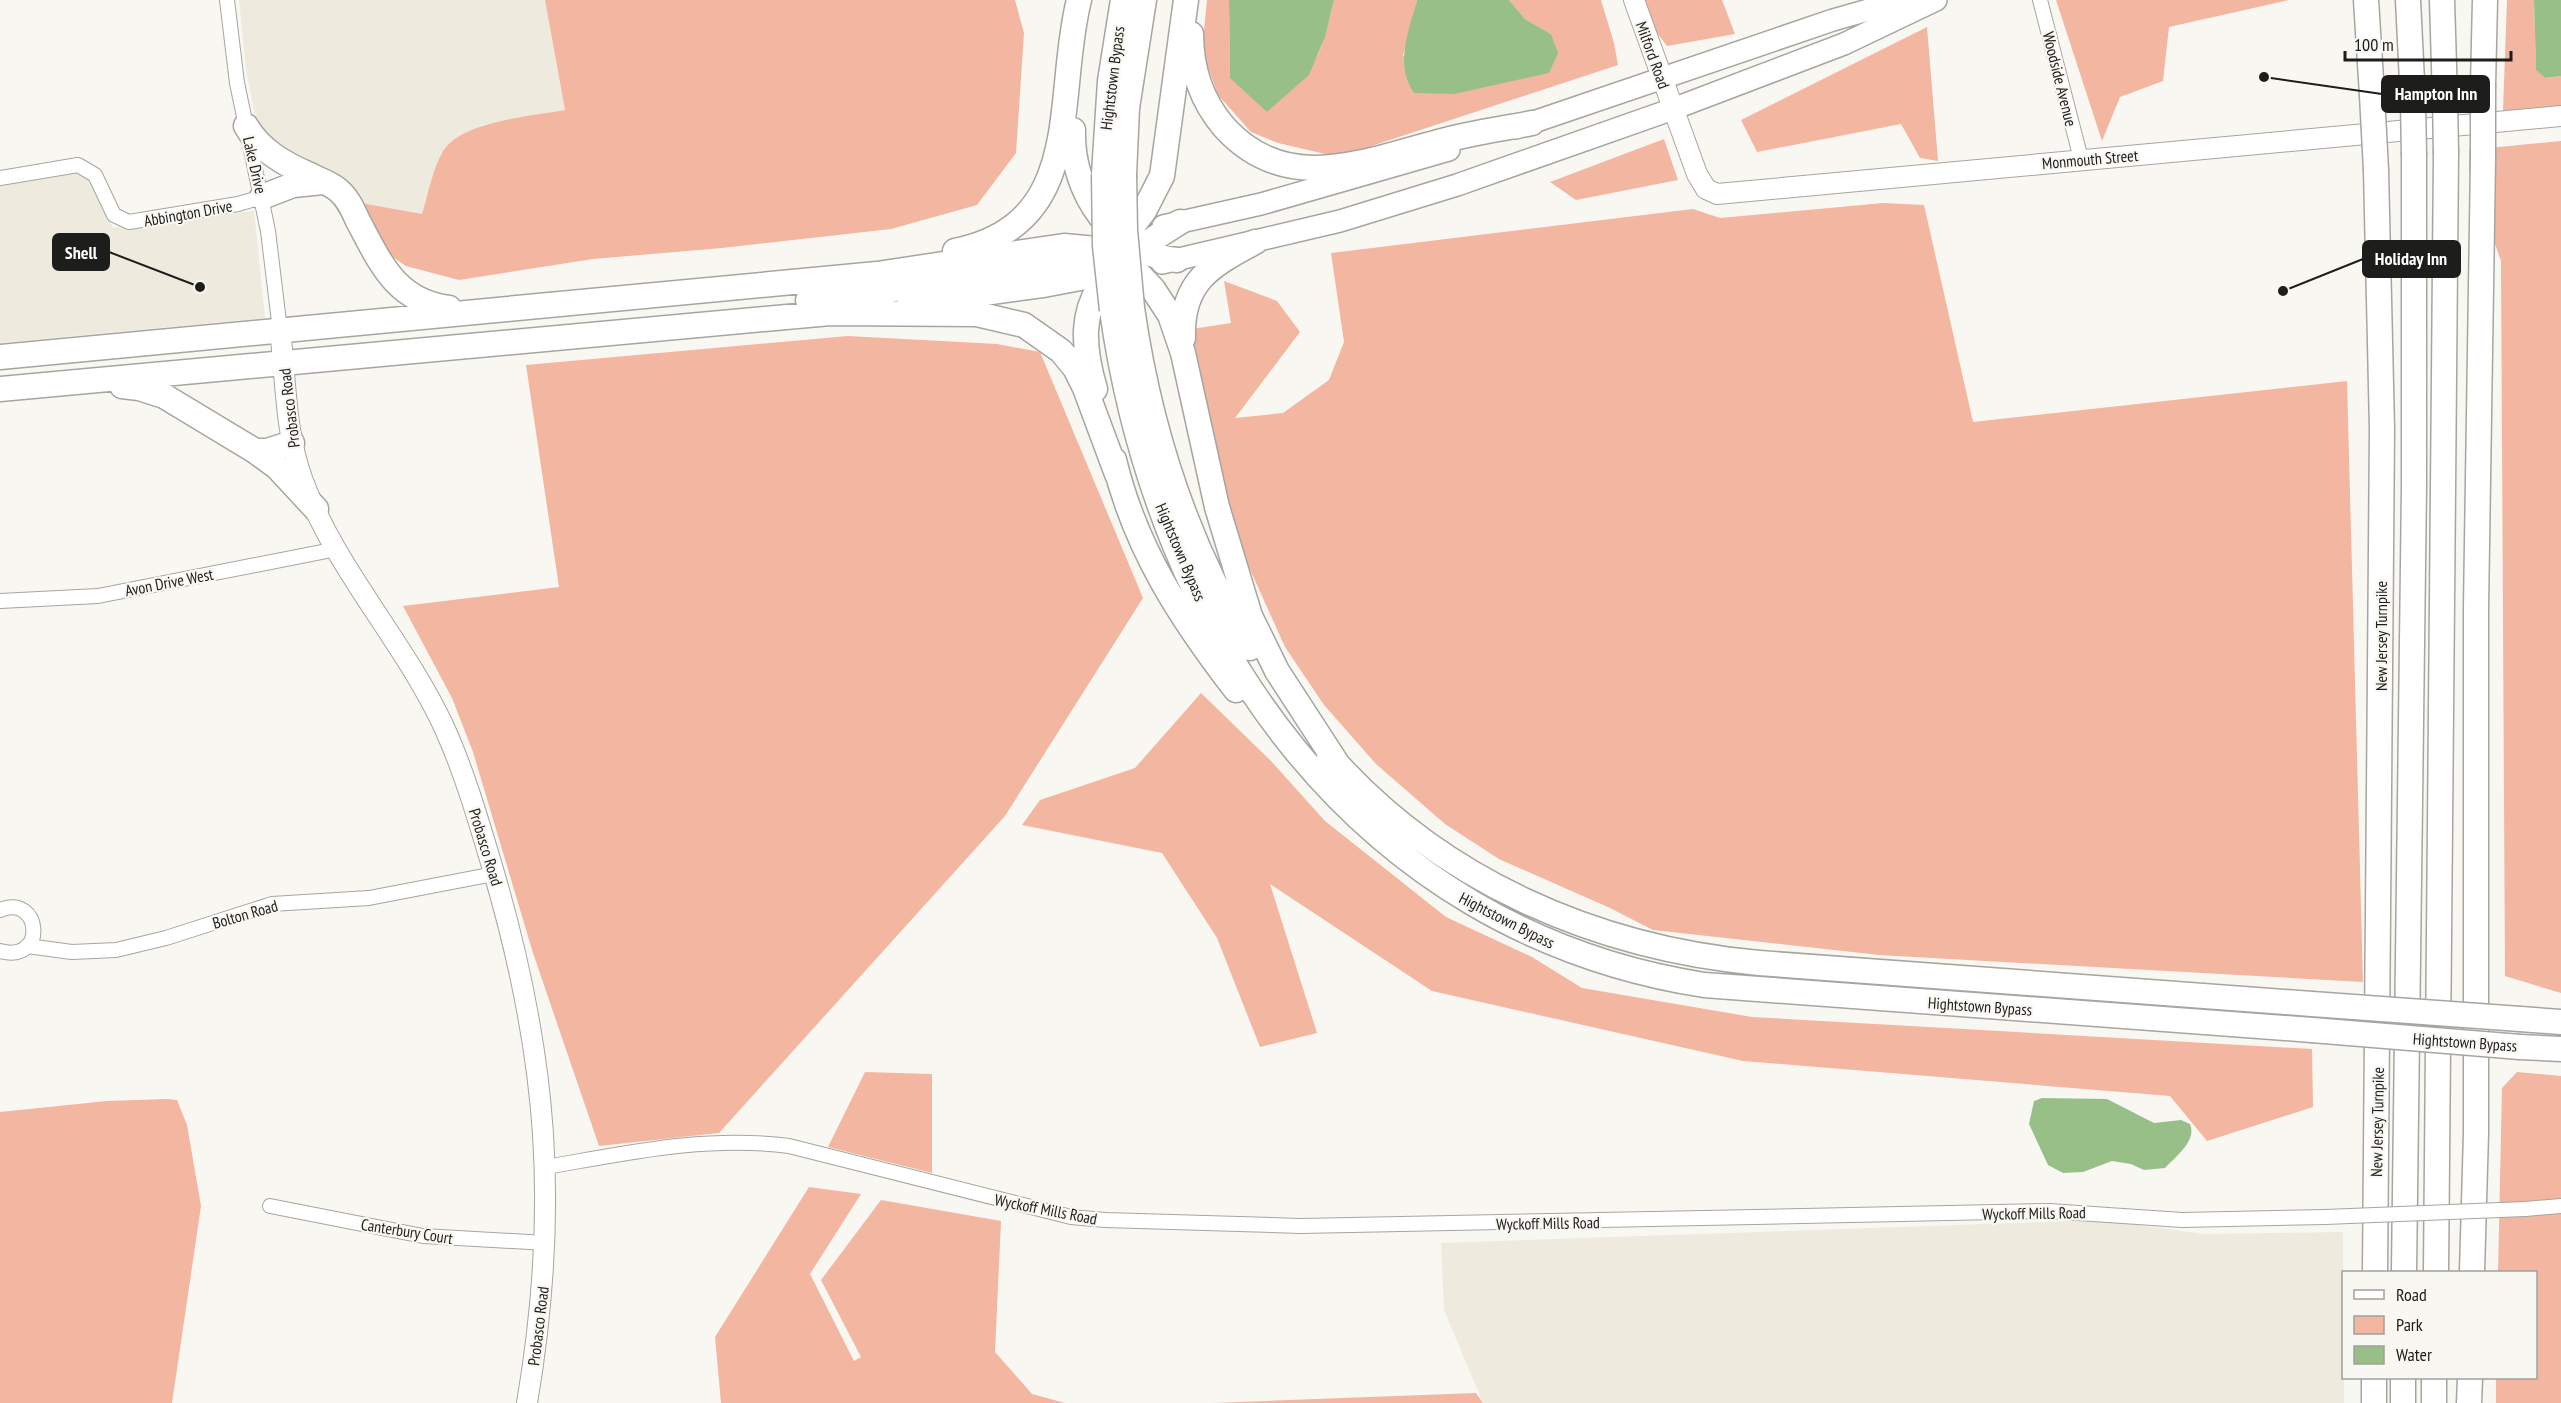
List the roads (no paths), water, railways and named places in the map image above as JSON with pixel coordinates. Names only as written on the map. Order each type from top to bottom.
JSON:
[{"type":"highway","points":[[758,285],[853,264],[964,249],[1000,236],[1021,220],[1043,194],[1057,159],[1079,0]]},
{"type":"highway","points":[[1088,0],[1078,62],[1073,120],[1074,163],[1085,193],[1123,252],[1165,306],[1183,353],[1215,499],[1250,616],[1281,678],[1340,768]]},
{"type":"highway","name":"Hightstown Bypass","points":[[1114,174],[1110,81],[1123,0]]},
{"type":"highway","name":"Hightstown Bypass","points":[[1144,0],[1114,174],[1106,246],[1122,309],[1143,370],[1158,432],[1179,497],[1201,552],[1235,624],[1270,681],[1340,768],[1400,822],[1432,847],[1483,879],[1563,918],[1660,949],[1711,958],[2561,1022]]},
{"type":"highway","points":[[1117,474],[1087,349],[1090,307],[1096,290],[1123,252],[1152,198],[1165,164],[1186,0]]},
{"type":"highway","points":[[1195,0],[1191,49],[1195,72],[1204,98],[1218,120],[1236,138],[1274,160],[1316,169],[1342,168],[1440,141],[1533,123]]},
{"type":"highway","name":"New Jersey Turnpike","points":[[2366,0],[2376,170],[2382,453],[2375,1271]]},
{"type":"highway","name":"New Jersey Turnpike","points":[[2404,1271],[2414,475],[2414,155],[2408,0]]},
{"type":"highway","points":[[2436,1271],[2445,498],[2446,153],[2442,0]]},
{"type":"highway","points":[[2472,1271],[2476,1133],[2476,608],[2485,0]]},
{"type":"highway","points":[[246,126],[268,153],[339,190],[347,200],[383,267],[406,291],[432,305],[475,311]]},
{"type":"highway","points":[[262,197],[293,185],[326,182]]},
{"type":"highway","points":[[586,335],[724,307],[937,285],[1079,263],[1123,252],[1180,222]]},
{"type":"highway","points":[[1183,353],[1182,319],[1192,288],[1213,266],[1255,242]]},
{"type":"highway","points":[[0,357],[877,274],[1064,246],[1177,260]]},
{"type":"highway","name":"Hightstown Bypass","points":[[1122,309],[1120,360],[1137,435],[1161,508],[1183,563],[1214,626],[1247,682],[1282,734],[1332,794],[1409,862],[1477,907],[1549,942],[1645,974],[1745,990],[2561,1049]]},
{"type":"highway","points":[[0,389],[830,313],[977,314],[1014,321],[1034,330],[1061,351],[1080,378],[1146,554],[1186,624],[1287,756],[1332,794]]},
{"type":"highway","points":[[44,385],[139,388],[164,396],[278,467],[316,509]]},
{"type":"highway","points":[[255,451],[267,451],[292,443]]},
{"type":"highway","points":[[2373,1403],[2374,1379]]},
{"type":"highway","points":[[2403,1379],[2403,1403]]},
{"type":"highway","points":[[2434,1379],[2434,1403]]},
{"type":"highway","points":[[2469,1403],[2470,1379]]},
{"type":"main road","points":[[1180,222],[1340,183],[1533,123],[1879,7],[1933,1]]},
{"type":"main road","points":[[1177,260],[1255,242],[1419,198],[1673,109],[1844,44],[1933,1]]},
{"type":"main road","points":[[830,313],[962,298],[1123,252]]},
{"type":"street","name":"Lake Drive","points":[[227,0],[237,82],[262,197],[280,330]]},
{"type":"street","name":"Milford Road","points":[[1634,0],[1673,109]]},
{"type":"street","name":"Woodside Avenue","points":[[2040,0],[2081,159]]},
{"type":"street","name":"Monmouth Street","points":[[1673,109],[1702,184],[1711,192],[1723,195],[2081,159],[2561,116]]},
{"type":"street","name":"Abbington Drive","points":[[0,178],[69,164],[78,165],[95,175],[114,215],[129,222],[238,204],[262,197]]},
{"type":"street","name":"Probasco Road","points":[[280,330],[292,443],[303,481],[337,549],[427,693],[444,727],[463,773],[517,959],[534,1042],[543,1110],[546,1167],[546,1243],[539,1324],[527,1403]]},
{"type":"street","name":"Avon Drive West","points":[[0,601],[98,596],[337,549]]},
{"type":"street","name":"Bolton Road","points":[[0,951],[20,952],[27,946],[72,952],[116,950],[166,938],[272,904],[369,898],[494,874]]},
{"type":"street","points":[[0,910],[10,907],[19,908],[31,919],[34,934],[27,946]]},
{"type":"street","name":"Wyckoff Mills Road","points":[[546,1167],[685,1144],[761,1142],[789,1146],[1071,1217],[1301,1226],[2049,1211],[2182,1220],[2325,1217],[2561,1206]]},
{"type":"street","name":"Canterbury Court","points":[[270,1206],[423,1236],[546,1243]]},
{"type":"water","points":[[1229,0],[1334,0],[1325,37],[1309,75],[1267,112],[1230,78]]},
{"type":"water","points":[[1417,0],[1509,0],[1525,19],[1551,34],[1558,53],[1549,73],[1454,94],[1414,93],[1408,82],[1404,59],[1407,35]]},
{"type":"water","points":[[2534,0],[2561,0],[2561,76],[2545,78],[2536,70]]},
{"type":"water","points":[[2042,1098],[2107,1099],[2154,1123],[2181,1120],[2190,1124],[2191,1136],[2184,1148],[2165,1168],[2144,1170],[2131,1164],[2112,1161],[2083,1172],[2063,1173],[2048,1165],[2029,1124],[2034,1101]]},
{"type":"place","name":"Hampton Inn","points":[[2264,77]]},
{"type":"place","name":"Shell","points":[[200,287]]},
{"type":"place","name":"Holiday Inn","points":[[2283,291]]}]
